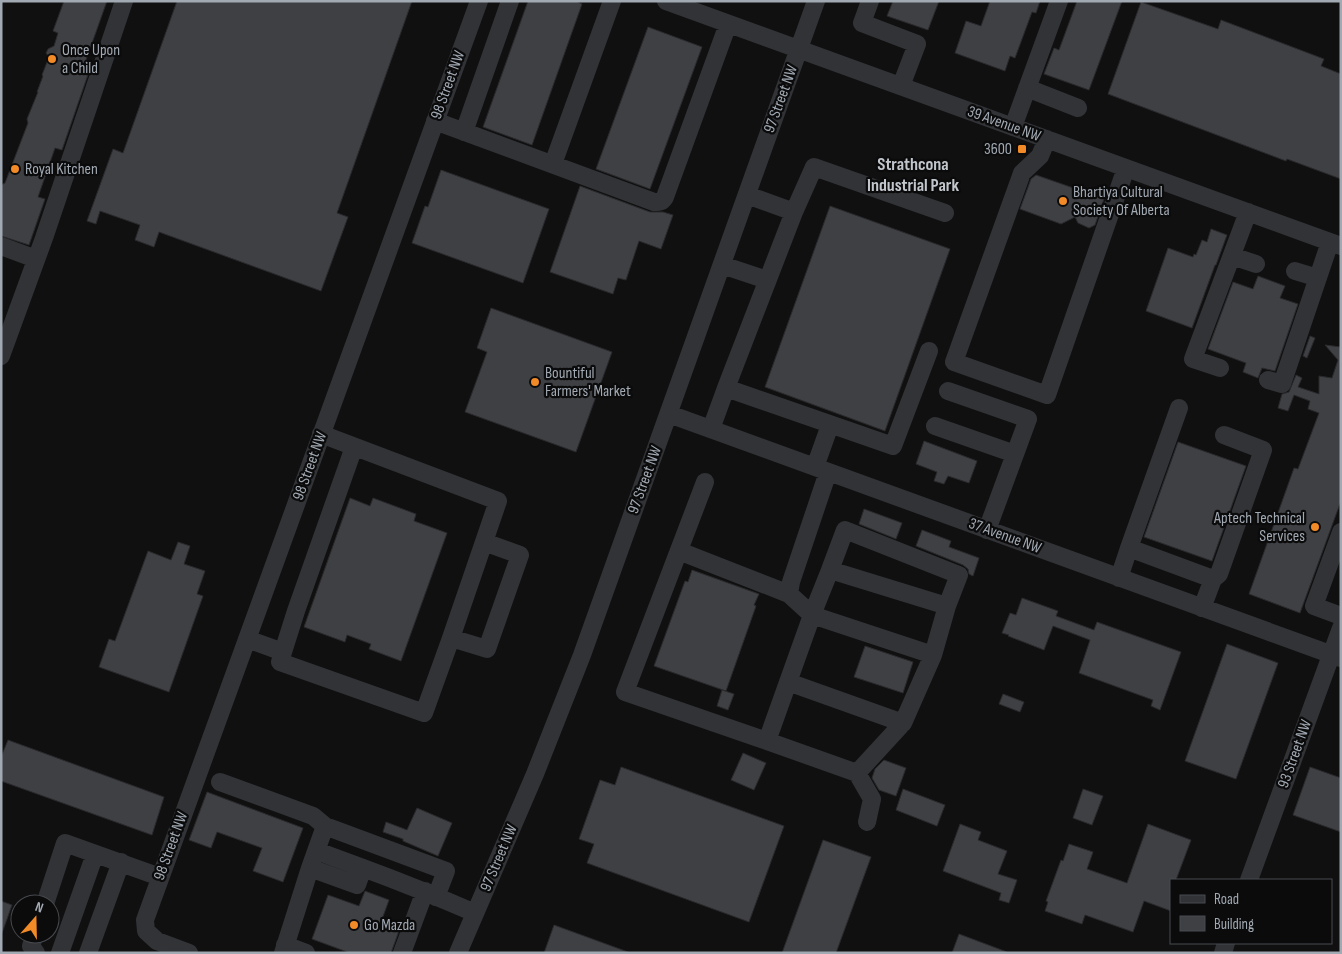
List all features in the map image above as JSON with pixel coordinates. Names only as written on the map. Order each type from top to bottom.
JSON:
[{"type":"street","points":[[1,356],[124,1]]},
{"type":"street","name":"98 Street NW","points":[[189,953],[158,941],[146,931],[145,920],[479,1]]},
{"type":"street","points":[[464,132],[510,1]]},
{"type":"street","points":[[553,164],[612,1]]},
{"type":"street","name":"39 Avenue NW","points":[[666,1],[1336,244]]},
{"type":"street","name":"97 Street NW","points":[[458,953],[535,774],[582,655],[816,1]]},
{"type":"street","points":[[870,1],[862,23],[917,44],[901,86]]},
{"type":"street","points":[[1013,127],[1059,1]]},
{"type":"street","points":[[435,121],[654,202],[660,202],[663,200],[728,24]]},
{"type":"street","points":[[1027,88],[1078,108]]},
{"type":"street","points":[[1047,139],[1040,156],[1022,173],[954,362],[1047,395],[1126,168]]},
{"type":"street","points":[[711,429],[767,280],[814,167],[946,212]]},
{"type":"street","points":[[747,195],[794,212]]},
{"type":"street","points":[[1220,368],[1193,359],[1248,212]]},
{"type":"street","points":[[1268,380],[1282,384],[1318,278],[1336,244]]},
{"type":"street","points":[[1,246],[36,258]]},
{"type":"street","points":[[1232,256],[1256,264]]},
{"type":"street","points":[[722,265],[767,280]]},
{"type":"street","points":[[1295,271],[1318,278]]},
{"type":"street","points":[[726,388],[893,446],[929,351]]},
{"type":"street","points":[[948,391],[1028,420],[987,530]]},
{"type":"street","points":[[1120,578],[1128,548],[1179,408]]},
{"type":"street","name":"37 Avenue NW","points":[[669,414],[1336,657]]},
{"type":"street","points":[[789,594],[822,470],[830,425]]},
{"type":"street","points":[[935,426],[1015,454]]},
{"type":"street","points":[[322,434],[498,501],[424,713],[280,662],[302,593],[354,447]]},
{"type":"street","points":[[1202,608],[1213,579],[1219,574],[1263,450],[1224,435]]},
{"type":"street","points":[[705,482],[625,692],[857,773],[872,799],[867,822]]},
{"type":"street","points":[[766,741],[845,530],[959,575],[947,606],[933,656],[903,723],[857,773]]},
{"type":"street","points":[[1341,532],[1314,606],[1341,616]]},
{"type":"street","points":[[451,638],[487,649],[520,555],[484,542]]},
{"type":"street","points":[[1128,548],[1213,579]]},
{"type":"street","points":[[679,551],[789,594],[812,615],[933,656]]},
{"type":"street","points":[[830,570],[947,606]]},
{"type":"street","name":"93 Street NW","points":[[1249,879],[1336,657],[1341,628]]},
{"type":"street","points":[[247,639],[283,652]]},
{"type":"street","points":[[788,682],[903,723]]},
{"type":"street","points":[[220,782],[313,816],[325,826],[446,871],[431,894],[402,953]]},
{"type":"street","points":[[306,953],[284,949],[325,826]]},
{"type":"street","points":[[48,894],[65,843],[160,877]]},
{"type":"street","points":[[316,850],[475,913]]},
{"type":"street","points":[[60,953],[95,854]]},
{"type":"street","points":[[88,953],[121,862]]},
{"type":"street","points":[[310,868],[357,885],[363,868]]},
{"type":"building","points":[[64,1],[107,1],[86,60],[92,63],[62,150],[55,148],[38,197],[45,199],[29,245],[1,236],[1,185],[5,183],[28,123],[27,119],[49,57],[46,53],[48,49],[54,46],[58,33],[53,31]]},
{"type":"building","points":[[177,1],[412,1],[337,213],[348,217],[321,291],[159,232],[154,247],[135,240],[140,225],[100,211],[96,224],[87,221],[113,149],[123,153]]},
{"type":"building","points":[[528,1],[576,1],[582,4],[532,145],[483,127]]},
{"type":"building","points":[[893,1],[939,1],[928,30],[887,16]]},
{"type":"building","points":[[990,1],[1040,1],[1036,13],[1032,12],[1015,58],[1010,56],[1005,71],[955,53],[966,21],[981,26]]},
{"type":"building","points":[[1077,1],[1122,1],[1089,90],[1044,74],[1054,48],[1059,50]]},
{"type":"building","points":[[1141,2],[1218,29],[1221,20],[1324,59],[1321,66],[1341,74],[1341,179],[1287,159],[1286,161],[1108,94]]},
{"type":"building","points":[[648,27],[702,47],[650,189],[596,169]]},
{"type":"building","points":[[441,170],[549,209],[523,283],[412,243],[425,206],[428,207]]},
{"type":"building","name":"Bhartiya Cultural Society Of Alberta","points":[[1036,175],[1082,191],[1090,187],[1103,193],[1105,196],[1095,225],[1089,228],[1078,223],[1075,217],[1061,224],[1020,209],[1031,179]]},
{"type":"building","points":[[580,186],[650,212],[663,212],[673,215],[661,249],[639,241],[626,280],[618,278],[613,294],[550,272]]},
{"type":"building","points":[[830,206],[950,249],[885,431],[765,387]]},
{"type":"building","points":[[1211,229],[1227,235],[1192,328],[1146,311],[1168,248],[1193,257],[1194,254],[1196,255],[1202,240],[1207,242]]},
{"type":"building","points":[[1258,276],[1285,286],[1280,298],[1298,304],[1275,371],[1262,368],[1258,378],[1243,372],[1246,363],[1208,349],[1233,282],[1253,289]]},
{"type":"building","points":[[491,308],[612,352],[576,452],[465,412],[487,352],[477,348]]},
{"type":"building","points":[[1310,336],[1315,338],[1307,358],[1303,356]]},
{"type":"building","points":[[1325,345],[1341,347],[1341,501],[1300,613],[1249,594],[1294,468],[1298,469],[1319,413],[1308,409],[1310,401],[1294,395],[1288,411],[1278,408],[1282,394],[1289,392],[1296,375],[1302,378],[1298,387],[1319,394],[1319,376],[1332,378],[1338,360]]},
{"type":"building","points":[[924,441],[977,461],[969,483],[948,476],[944,484],[934,481],[937,472],[916,464]]},
{"type":"building","points":[[1178,442],[1246,466],[1212,561],[1144,537]]},
{"type":"building","points":[[350,498],[370,506],[373,498],[416,514],[414,521],[447,533],[401,661],[369,649],[371,644],[347,635],[345,642],[304,627]]},
{"type":"building","points":[[864,509],[902,523],[896,539],[859,524]]},
{"type":"building","points":[[922,530],[951,541],[949,547],[979,558],[973,576],[969,574],[968,569],[963,565],[916,546]]},
{"type":"building","points":[[178,542],[190,546],[184,564],[205,571],[197,594],[203,596],[169,692],[99,667],[109,639],[115,641],[148,551],[171,560]]},
{"type":"building","points":[[692,570],[759,594],[726,691],[654,666],[685,581],[688,582]]},
{"type":"building","points":[[1022,598],[1058,611],[1056,616],[1094,630],[1097,622],[1181,652],[1160,710],[1151,706],[1153,700],[1079,673],[1090,640],[1053,626],[1044,650],[1002,633],[1010,613],[1016,615]]},
{"type":"building","points":[[1227,644],[1278,663],[1236,779],[1185,761]]},
{"type":"building","points":[[865,646],[913,662],[903,693],[854,677]]},
{"type":"building","points":[[722,690],[734,694],[728,710],[717,706]]},
{"type":"building","points":[[1003,694],[1024,702],[1020,712],[999,704]]},
{"type":"building","points":[[8,740],[164,797],[152,835],[1,781],[1,757]]},
{"type":"building","points":[[743,753],[766,763],[754,790],[731,780]]},
{"type":"building","points":[[884,760],[906,768],[896,796],[879,790],[872,778],[875,769]]},
{"type":"building","points":[[621,767],[784,826],[749,922],[587,863],[594,844],[579,839],[600,780],[615,785]]},
{"type":"building","points":[[1310,767],[1341,778],[1341,832],[1293,815]]},
{"type":"building","points":[[903,789],[945,805],[937,826],[896,810]]},
{"type":"building","points":[[1083,789],[1103,796],[1092,825],[1073,818]]},
{"type":"building","points":[[207,792],[303,828],[283,882],[253,871],[262,848],[217,832],[211,848],[189,840]]},
{"type":"building","points":[[417,808],[452,823],[438,856],[403,841],[403,839],[383,832],[386,822],[407,830]]},
{"type":"building","points":[[960,824],[981,832],[978,840],[1007,851],[998,874],[1017,880],[1009,903],[999,900],[1001,893],[943,871]]},
{"type":"building","points":[[1148,824],[1191,840],[1176,879],[1170,879],[1170,911],[1144,901],[1133,932],[1085,915],[1082,924],[1045,911],[1048,902],[1046,901],[1069,844],[1093,852],[1087,869],[1127,883]]},
{"type":"building","points":[[823,840],[871,857],[836,953],[782,953]]},
{"type":"building","name":"Go Mazda","points":[[365,891],[389,900],[381,922],[400,928],[391,953],[350,953],[312,939],[328,895],[359,906]]},
{"type":"building","points":[[1,901],[10,904],[10,911],[1,933]]},
{"type":"building","points":[[554,925],[628,952],[628,953],[544,953]]},
{"type":"building","points":[[959,934],[1007,952],[1007,953],[952,953]]},
{"type":"place","name":"Once Upon a Child","points":[[52,59]]},
{"type":"place","name":"3600","points":[[1022,149]]},
{"type":"place","name":"Royal Kitchen","points":[[15,169]]},
{"type":"place","name":"Bhartiya Cultural Society Of Alberta","points":[[1063,201]]},
{"type":"place","name":"Bountiful Farmers' Market","points":[[535,382]]},
{"type":"place","name":"Aptech Technical Services","points":[[1315,527]]},
{"type":"place","name":"Go Mazda","points":[[354,925]]},
{"type":"district","name":"Strathcona Industrial Park","points":[[913,174]]}]
